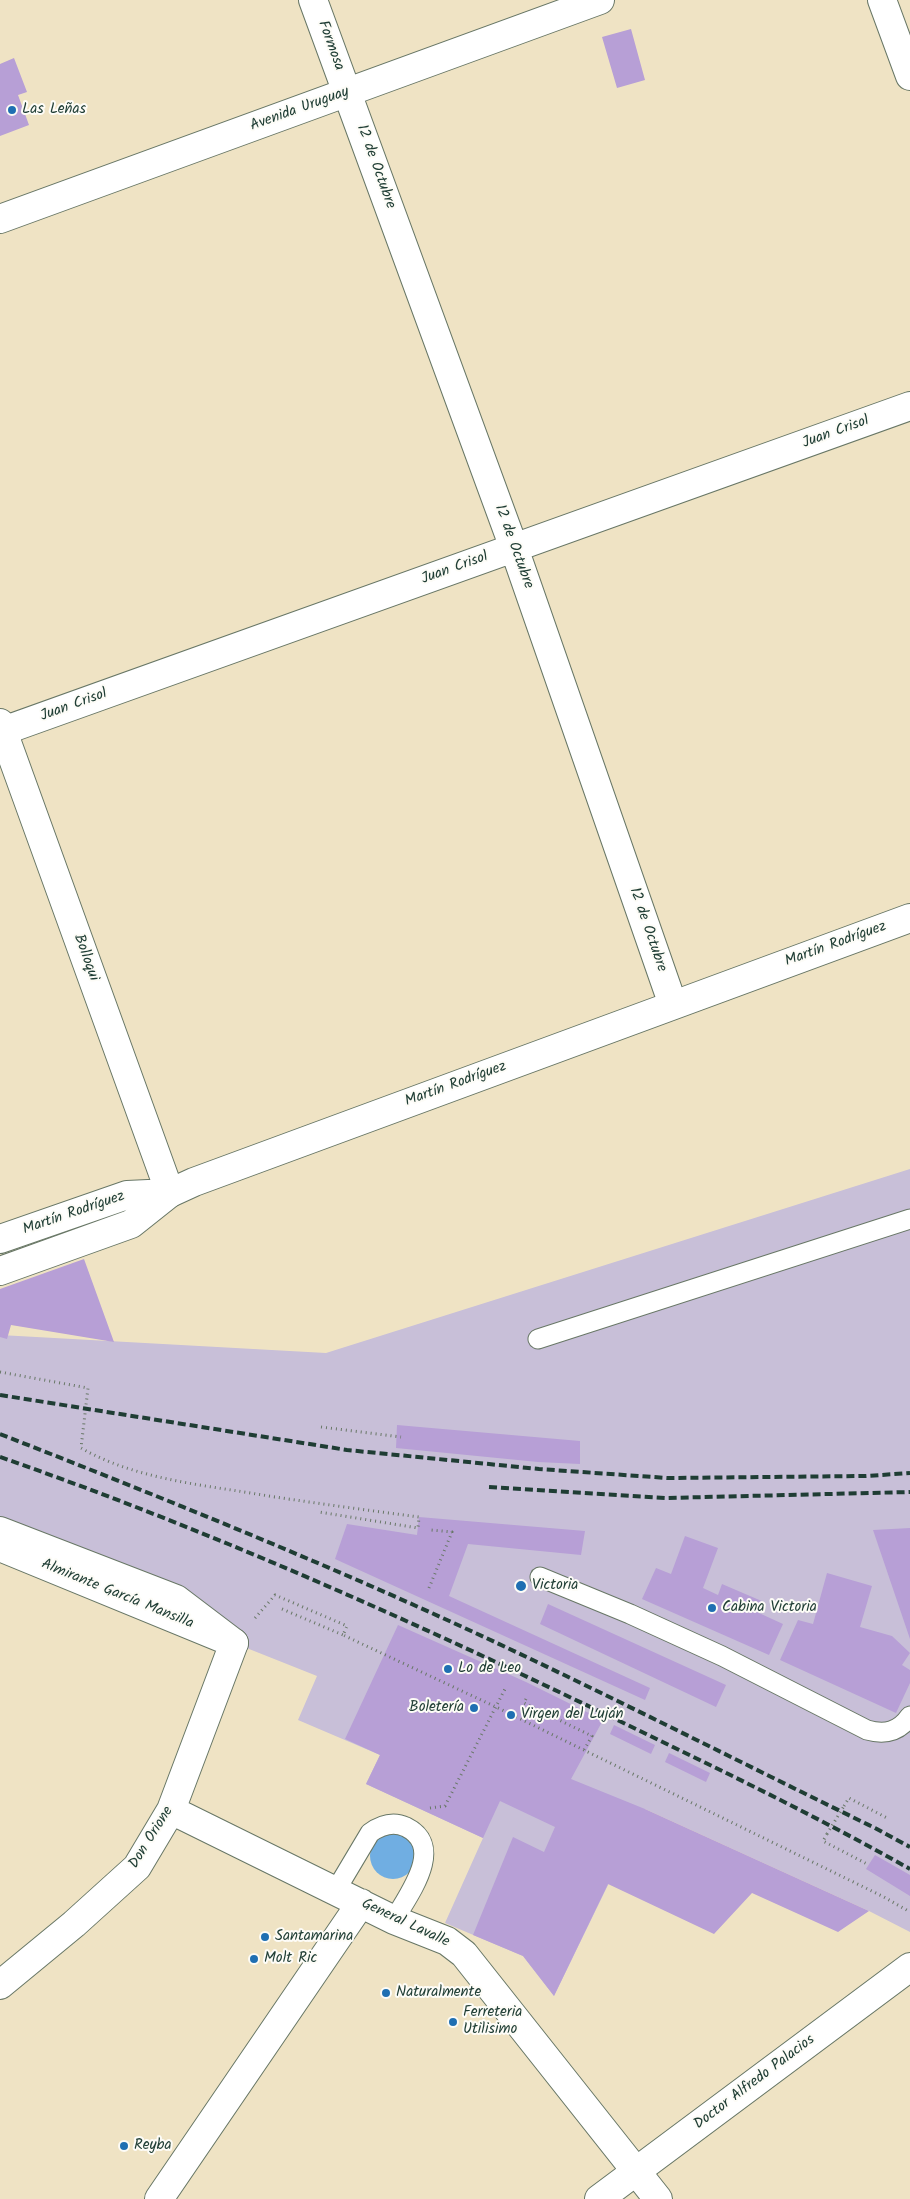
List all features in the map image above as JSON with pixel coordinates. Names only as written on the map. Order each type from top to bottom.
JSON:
[{"type":"street","name":"Formosa","points":[[313,0],[347,92]]},
{"type":"street","name":"Avenida Uruguay","points":[[0,219],[600,0]]},
{"type":"street","points":[[882,0],[910,76]]},
{"type":"street","name":"12 de Octubre","points":[[347,92],[514,548],[673,1004]]},
{"type":"street","name":"Juan Crisol","points":[[1,729],[910,406]]},
{"type":"street","name":"Bolloqui","points":[[1,729],[170,1193]]},
{"type":"street","name":"Martín Rodríguez","points":[[0,1240],[127,1195],[170,1193],[194,1182],[910,918]]},
{"type":"street","points":[[0,1271],[131,1224],[170,1193]]},
{"type":"street","points":[[0,1531],[176,1600],[234,1643]]},
{"type":"street","name":"Almirante García Mansilla","points":[[0,1547],[234,1643]]},
{"type":"street","name":"Don Orione","points":[[0,1985],[74,1924],[137,1867],[171,1810],[234,1643]]},
{"type":"street","name":"General Lavalle","points":[[171,1810],[394,1920],[447,1941],[464,1954],[658,2199]]},
{"type":"street","points":[[159,2199],[361,1903]]},
{"type":"street","name":"Doctor Alfredo Palacios","points":[[600,2199],[910,1967]]},
{"type":"lane","points":[[538,1339],[910,1219]]},
{"type":"lane","points":[[540,1577],[630,1614],[722,1656],[867,1730],[877,1733],[894,1731],[900,1728],[910,1716]]},
{"type":"lane","points":[[336,1890],[370,1832],[379,1826],[401,1825],[419,1838],[424,1847],[423,1868],[394,1920]]},
{"type":"path","points":[[0,1372],[88,1388],[81,1448],[100,1459],[136,1471],[206,1486],[419,1517],[418,1528],[319,1512]]},
{"type":"path","points":[[321,1426],[401,1437]]},
{"type":"path","points":[[429,1588],[452,1532],[431,1530]]},
{"type":"path","points":[[234,1643],[275,1595],[347,1626],[343,1636]]},
{"type":"path","points":[[282,1609],[496,1707],[884,1897],[910,1912]]},
{"type":"path","points":[[410,1830],[420,1809],[445,1806],[505,1689]]},
{"type":"path","points":[[526,1699],[524,1703],[592,1736],[584,1750]]},
{"type":"path","points":[[869,1865],[823,1841],[849,1798],[889,1818]]},
{"type":"shaded area","points":[[910,1169],[910,1932],[869,1911],[645,1809],[554,1996],[523,1956],[445,1923],[483,1838],[366,1784],[380,1755],[298,1720],[317,1676],[239,1645],[175,1593],[0,1517],[0,1335],[326,1353]]},
{"type":"water","points":[[393,1833],[406,1837],[412,1843],[416,1856],[412,1869],[406,1875],[393,1879],[380,1875],[374,1869],[370,1856],[374,1843],[380,1837]]},
{"type":"building","points":[[631,29],[645,80],[617,88],[602,37]]},
{"type":"building","name":"Las Leñas","points":[[14,58],[27,92],[18,95],[29,125],[0,136],[0,64]]},
{"type":"building","points":[[84,1259],[114,1342],[11,1325],[7,1339],[0,1337],[0,1289]]},
{"type":"building","points":[[397,1425],[580,1441],[580,1464],[538,1462],[396,1448]]},
{"type":"building","points":[[419,1517],[585,1531],[581,1555],[468,1544],[449,1596],[650,1688],[645,1700],[335,1559],[347,1524],[417,1535]]},
{"type":"building","points":[[910,1528],[910,1639],[873,1530]]},
{"type":"building","name":"Cabina Victoria","points":[[685,1536],[718,1548],[703,1588],[718,1595],[722,1584],[764,1602],[759,1613],[783,1624],[769,1655],[642,1599],[656,1568],[671,1574]]},
{"type":"building","points":[[827,1573],[872,1586],[860,1627],[892,1636],[910,1653],[902,1665],[910,1670],[910,1683],[896,1713],[780,1660],[798,1620],[813,1624]]},
{"type":"building","points":[[548,1604],[726,1685],[716,1707],[540,1624]]},
{"type":"building","points":[[398,1625],[526,1682],[603,1720],[571,1779],[645,1809],[869,1911],[838,1932],[752,1893],[714,1934],[608,1884],[554,1996],[523,1956],[473,1935],[513,1837],[544,1852],[555,1827],[500,1801],[483,1838],[366,1784],[380,1755],[345,1739]]},
{"type":"building","points":[[614,1725],[655,1745],[651,1754],[610,1734]]},
{"type":"building","points":[[669,1753],[710,1773],[706,1782],[665,1762]]},
{"type":"building","points":[[875,1855],[910,1875],[910,1896],[866,1869]]},
{"type":"railway","points":[[0,1395],[347,1450],[539,1469],[667,1478],[866,1476],[910,1473]]},
{"type":"railway","points":[[0,1434],[271,1543],[405,1601],[537,1662],[910,1847]]},
{"type":"railway","points":[[0,1457],[154,1514],[382,1610],[721,1770],[835,1828],[910,1869]]},
{"type":"railway","points":[[489,1487],[666,1498],[910,1492]]},
{"type":"place","name":"Las Leñas","points":[[12,110]]},
{"type":"place","name":"Victoria","points":[[521,1586]]},
{"type":"place","name":"Cabina Victoria","points":[[712,1608]]},
{"type":"place","name":"Lo de Leo","points":[[448,1669]]},
{"type":"place","name":"Boletería","points":[[474,1708]]},
{"type":"place","name":"Virgen del Luján","points":[[511,1715]]},
{"type":"place","name":"Santamarina","points":[[265,1937]]},
{"type":"place","name":"Molt Ric","points":[[254,1959]]},
{"type":"place","name":"Naturalmente","points":[[386,1993]]},
{"type":"place","name":"Ferreteria Utilisimo","points":[[453,2022]]},
{"type":"place","name":"Reyba","points":[[124,2146]]}]
